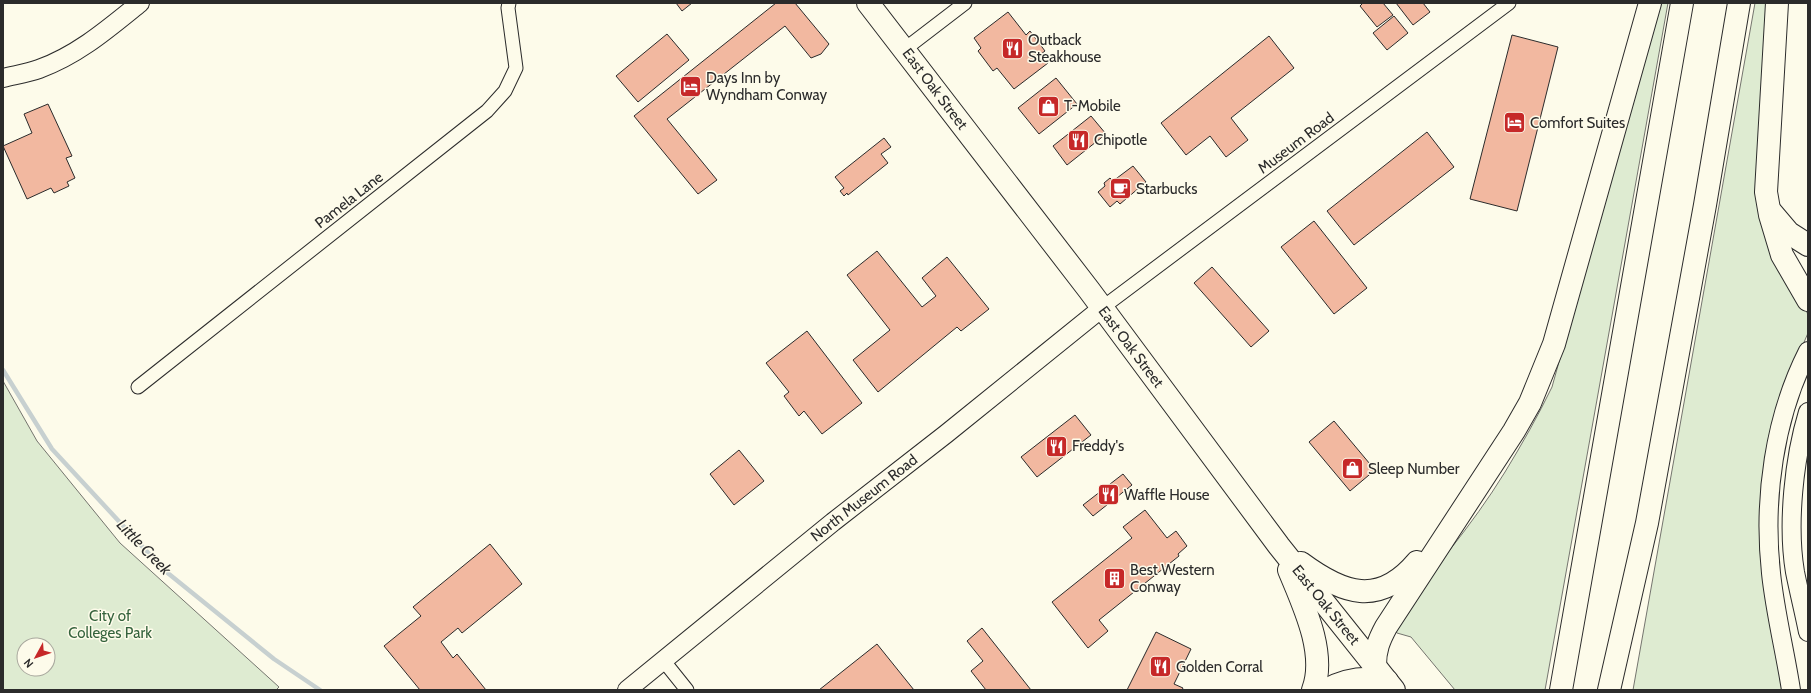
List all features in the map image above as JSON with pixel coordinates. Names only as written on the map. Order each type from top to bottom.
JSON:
[{"type":"highway","name":"East Oak Street","points":[[868,3],[905,49],[1102,308],[1279,546],[1386,679]]},
{"type":"highway","points":[[1326,690],[1342,682],[1356,679],[1386,679],[1375,654],[1377,643],[1461,511],[1500,454],[1530,403],[1554,344],[1650,3]]},
{"type":"highway","points":[[1561,690],[1682,3]]},
{"type":"highway","points":[[1609,690],[1648,516],[1705,205],[1739,3]]},
{"type":"highway","points":[[1777,3],[1766,192],[1782,255],[1808,300]]},
{"type":"highway","points":[[1769,207],[1782,226],[1794,237],[1808,245]]},
{"type":"highway","points":[[1279,546],[1324,578],[1356,590],[1375,590],[1386,588],[1399,581],[1408,573],[1461,511]]},
{"type":"highway","points":[[1279,546],[1305,609],[1313,633],[1317,664],[1313,690]]},
{"type":"street","points":[[3,78],[39,69],[72,54],[140,3]]},
{"type":"street","name":"Pamela Lane","points":[[138,387],[487,111],[506,91],[516,68],[508,8],[509,3]]},
{"type":"street","points":[[905,49],[965,3]]},
{"type":"street","name":"Museum Road","points":[[1102,308],[1508,3]]},
{"type":"street","name":"North Museum Road","points":[[627,690],[833,522],[951,430],[1102,308]]},
{"type":"street","points":[[1791,690],[1771,574],[1769,511],[1772,471],[1784,411],[1793,383],[1808,351]]},
{"type":"street","points":[[1808,412],[1795,475],[1792,517],[1795,571],[1808,632]]},
{"type":"street","points":[[663,660],[687,690]]},
{"type":"green space","points":[[1659,3],[1668,3],[1545,690],[1455,690],[1411,637],[1397,633],[1390,625],[1479,512],[1524,440],[1552,387]]},
{"type":"green space","points":[[1755,3],[1771,3],[1762,197],[1808,315],[1808,333],[1783,391],[1773,427],[1783,690],[1633,690]]},
{"type":"green space","name":"City of Colleges Park","points":[[3,381],[37,441],[120,543],[279,687],[276,690],[3,690]]},
{"type":"building","points":[[676,3],[692,3],[682,11]]},
{"type":"building","name":"Days Inn by Wyndham Conway","points":[[776,3],[795,3],[829,44],[821,54],[811,58],[785,26],[667,119],[717,180],[698,194],[634,116]]},
{"type":"building","points":[[1363,3],[1383,3],[1393,15],[1377,27],[1360,6]]},
{"type":"building","points":[[1396,3],[1423,3],[1430,12],[1413,25]]},
{"type":"building","name":"Outback Steakhouse","points":[[1008,12],[1026,35],[1030,31],[1045,51],[1041,54],[1048,63],[1014,89],[997,68],[993,71],[978,51],[981,48],[974,38]]},
{"type":"building","points":[[1394,16],[1408,33],[1387,50],[1373,33]]},
{"type":"building","points":[[667,34],[689,60],[638,102],[616,76]]},
{"type":"building","name":"Comfort Suites","points":[[1512,35],[1558,47],[1517,211],[1470,199]]},
{"type":"building","points":[[1269,36],[1294,68],[1231,118],[1248,140],[1226,157],[1210,136],[1186,155],[1161,123]]},
{"type":"building","name":"T-Mobile","points":[[1056,78],[1077,104],[1039,134],[1018,108]]},
{"type":"building","points":[[48,104],[72,156],[66,158],[75,178],[67,182],[69,186],[54,193],[51,188],[27,199],[3,146],[32,133],[24,114]]},
{"type":"building","name":"Chipotle","points":[[1091,116],[1106,134],[1067,165],[1053,146]]},
{"type":"building","points":[[1427,132],[1454,167],[1354,245],[1327,211]]},
{"type":"building","points":[[884,138],[891,147],[881,154],[888,163],[848,195],[847,193],[844,196],[840,191],[844,188],[835,177]]},
{"type":"building","name":"Starbucks","points":[[1133,166],[1146,182],[1120,204],[1117,201],[1110,207],[1098,192],[1105,186],[1104,183],[1110,178],[1113,181]]},
{"type":"building","points":[[1314,221],[1367,288],[1334,314],[1281,247]]},
{"type":"building","points":[[877,251],[922,307],[936,296],[922,278],[947,257],[989,309],[961,331],[957,327],[878,392],[853,360],[890,330],[847,275]]},
{"type":"building","points":[[1212,267],[1269,331],[1251,347],[1194,283]]},
{"type":"building","points":[[807,331],[862,403],[822,434],[804,411],[799,416],[784,396],[789,392],[766,363]]},
{"type":"building","name":"Freddy's","points":[[1075,415],[1091,435],[1037,477],[1021,457]]},
{"type":"building","points":[[1334,421],[1375,470],[1350,491],[1309,442]]},
{"type":"building","points":[[739,450],[764,481],[734,505],[710,474]]},
{"type":"building","name":"Waffle House","points":[[1123,474],[1132,485],[1093,516],[1083,505]]},
{"type":"building","name":"Best Western Conway","points":[[1145,510],[1167,538],[1176,531],[1187,546],[1178,554],[1179,556],[1099,620],[1108,631],[1088,648],[1052,602],[1132,538],[1123,527]]},
{"type":"building","points":[[490,544],[522,584],[462,633],[458,628],[441,642],[453,658],[457,654],[486,690],[420,690],[384,646],[421,616],[413,607]]},
{"type":"building","points":[[982,628],[1031,690],[986,690],[971,671],[983,661],[967,641]]},
{"type":"building","name":"Golden Corral","points":[[1156,632],[1191,649],[1174,684],[1183,688],[1182,690],[1127,690]]},
{"type":"building","points":[[877,644],[914,690],[819,690]]},
{"type":"waterway","name":"Little Creek","points":[[3,370],[52,449],[164,570],[274,659],[320,690]]},
{"type":"place","name":"Outback Steakhouse","points":[[1012,49]]},
{"type":"place","name":"Days Inn by Wyndham Conway","points":[[690,87]]},
{"type":"place","name":"T-Mobile","points":[[1048,106]]},
{"type":"place","name":"Comfort Suites","points":[[1514,123]]},
{"type":"place","name":"Chipotle","points":[[1079,140]]},
{"type":"place","name":"Starbucks","points":[[1120,189]]},
{"type":"place","name":"Freddy's","points":[[1056,446]]},
{"type":"place","name":"Sleep Number","points":[[1352,469]]},
{"type":"place","name":"Waffle House","points":[[1108,495]]},
{"type":"place","name":"Best Western Conway","points":[[1115,579]]},
{"type":"place","name":"Golden Corral","points":[[1161,667]]}]
